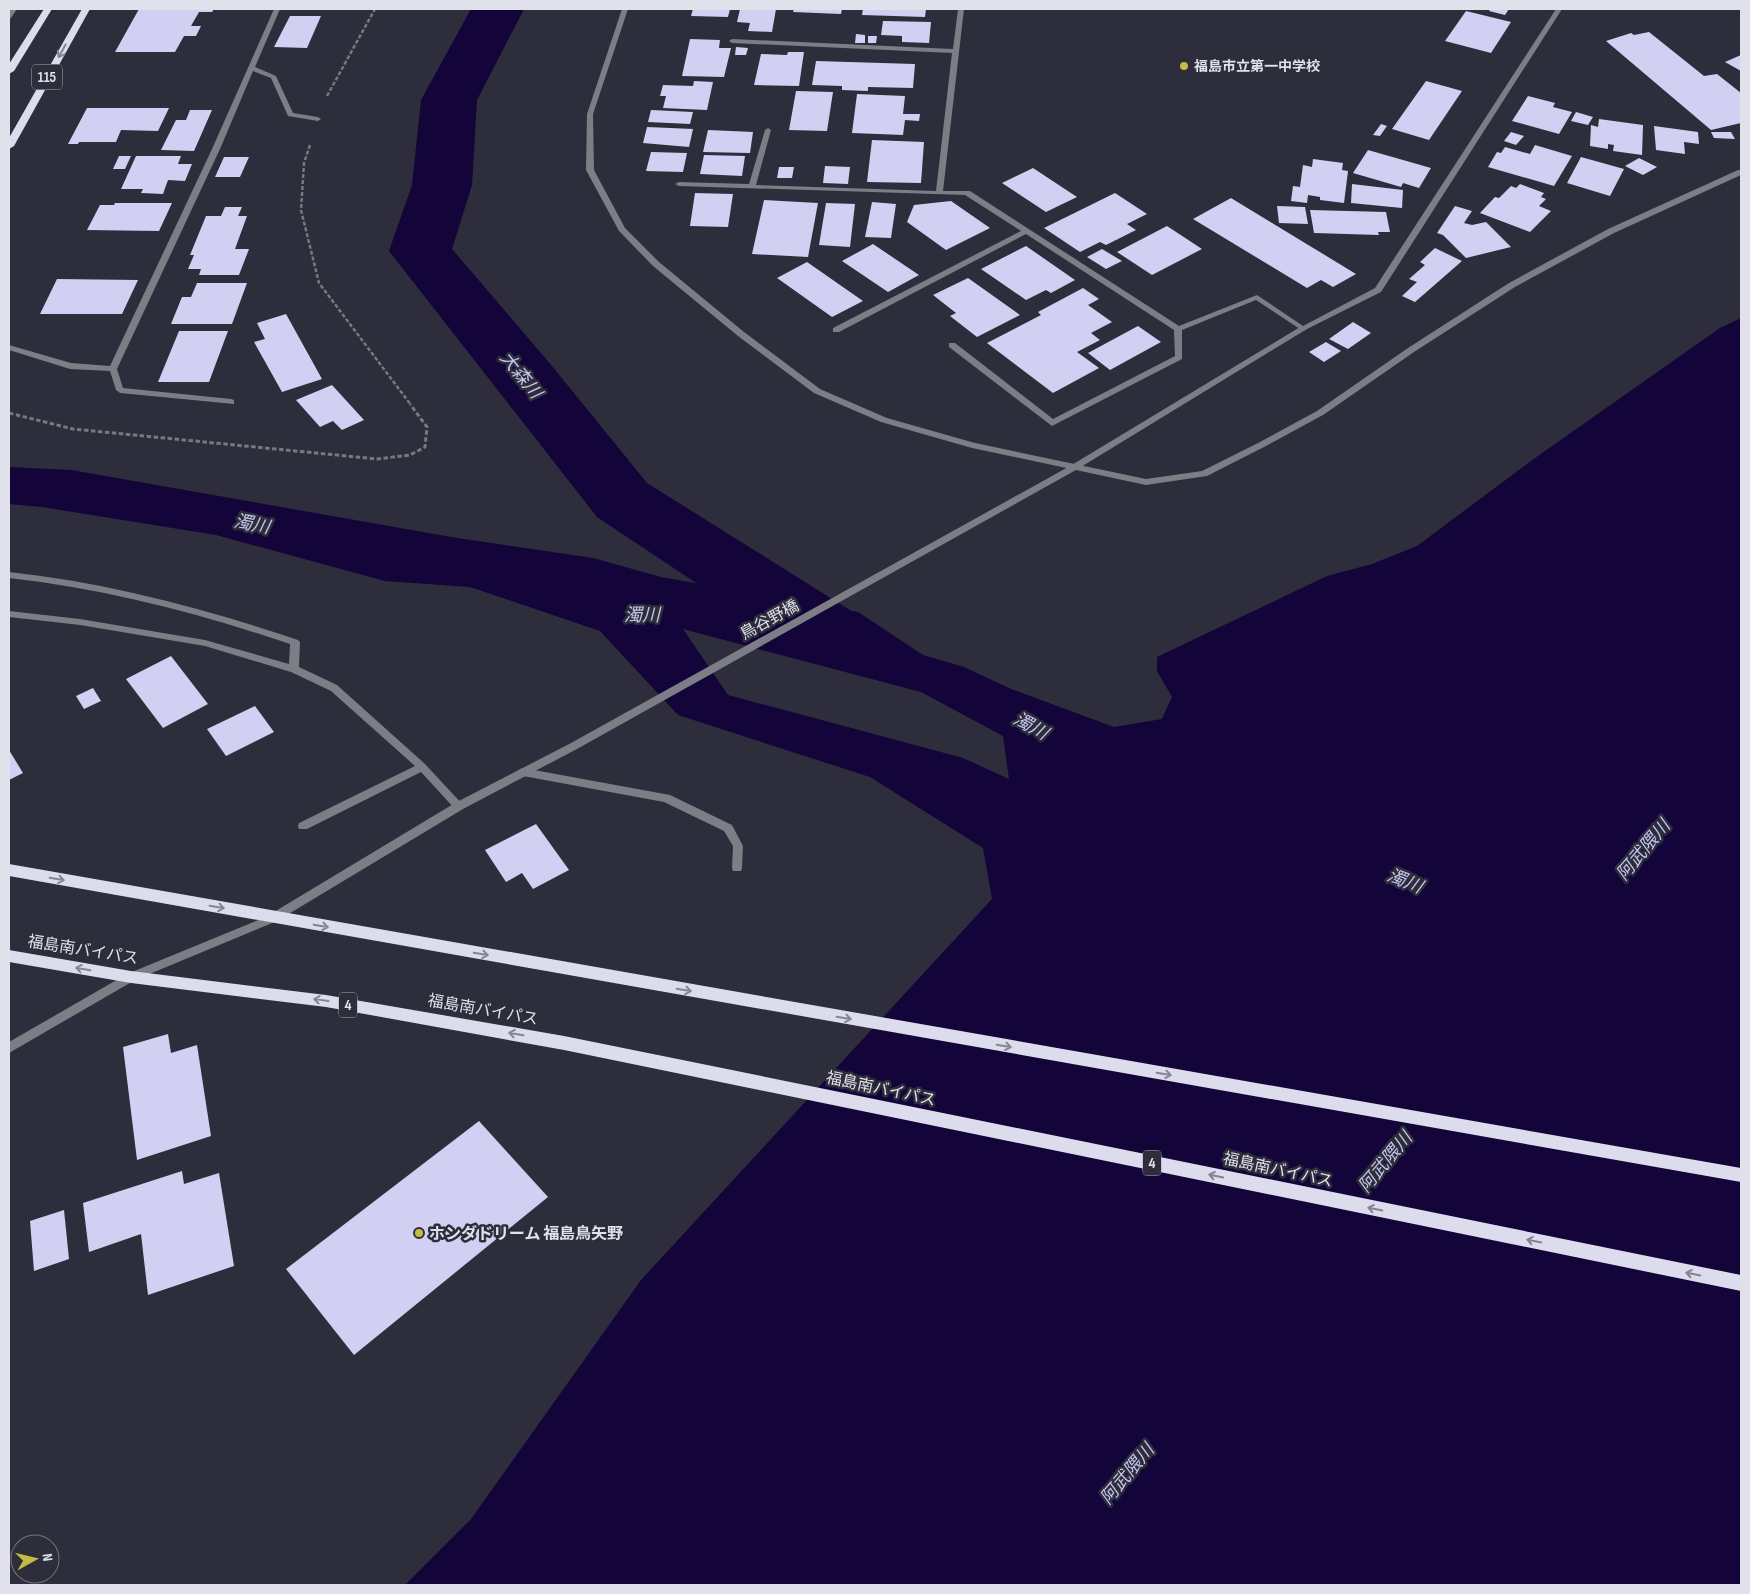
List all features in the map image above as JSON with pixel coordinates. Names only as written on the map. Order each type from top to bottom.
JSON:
[{"type":"highway","name":"115","points":[[9,72],[48,9]]},
{"type":"highway","name":"115","points":[[9,146],[86,9]]},
{"type":"highway","points":[[9,870],[636,982],[1741,1175]]},
{"type":"highway","name":"福島南バイパス","points":[[9,956],[131,977],[326,1001],[564,1043],[1741,1283]]},
{"type":"street","points":[[9,17],[14,9]]},
{"type":"street","points":[[232,402],[120,390],[114,369],[277,9]]},
{"type":"street","points":[[625,9],[590,114],[590,170],[622,229],[656,264],[741,334],[817,391],[894,423],[975,446],[1146,482],[1204,474],[1320,414],[1411,350],[1512,285],[1611,230],[1741,172]]},
{"type":"street","points":[[939,193],[961,9]]},
{"type":"street","name":"鳥谷野橋","points":[[9,1048],[131,977],[273,918],[459,806],[574,746],[979,518],[1073,468],[1303,329],[1378,290],[1559,9]]},
{"type":"street","points":[[732,41],[956,51]]},
{"type":"street","points":[[251,68],[274,76],[290,115],[318,119]]},
{"type":"street","points":[[752,187],[768,130]]},
{"type":"street","points":[[680,184],[967,193],[1178,329]]},
{"type":"street","points":[[836,330],[1027,231]]},
{"type":"street","points":[[1178,329],[1257,297],[1303,329]]},
{"type":"street","points":[[952,345],[1052,423],[1179,357],[1178,329]]},
{"type":"street","points":[[9,347],[70,366],[114,369]]},
{"type":"street","points":[[9,576],[50,579],[168,602],[245,625],[295,642],[294,669]]},
{"type":"street","points":[[9,614],[80,622],[206,643],[294,669],[334,688],[422,766],[459,806]]},
{"type":"street","points":[[303,826],[422,766]]},
{"type":"street","points":[[524,772],[666,798],[728,828],[738,846],[737,868]]},
{"type":"path","points":[[9,413],[73,429],[377,460],[410,455],[426,447],[427,427],[319,283],[301,210],[304,162],[324,101],[376,9]]},
{"type":"water","points":[[1741,318],[1741,1585],[405,1585],[471,1519],[641,1280],[992,899],[983,848],[870,777],[678,715],[600,631],[470,587],[385,581],[216,535],[42,507],[9,504],[9,467],[71,470],[457,538],[593,558],[661,577],[858,612],[923,655],[964,667],[1011,689],[1114,727],[1162,719],[1172,697],[1157,671],[1157,657],[1327,576],[1372,564],[1417,546],[1535,458],[1720,328]],"holes":[[[683,629],[921,692],[1003,736],[1009,779],[963,758],[728,695]]]},
{"type":"building","points":[[139,9],[214,9],[212,12],[199,12],[191,26],[201,26],[196,36],[184,36],[175,52],[115,52]]},
{"type":"building","points":[[693,9],[730,9],[728,17],[691,16]]},
{"type":"building","points":[[740,9],[776,9],[772,32],[748,31],[750,23],[737,22]]},
{"type":"building","points":[[794,9],[842,9],[841,14],[793,12]]},
{"type":"building","points":[[863,9],[926,9],[925,17],[862,15]]},
{"type":"building","points":[[1490,9],[1509,9],[1505,15],[1489,11]]},
{"type":"building","points":[[1466,11],[1511,22],[1491,53],[1445,41]]},
{"type":"building","points":[[290,16],[321,16],[307,48],[274,47]]},
{"type":"building","points":[[883,21],[931,22],[929,43],[902,42],[902,36],[881,35]]},
{"type":"building","points":[[1649,32],[1704,76],[1717,74],[1741,93],[1741,123],[1711,130],[1606,41],[1631,33],[1634,35]]},
{"type":"building","points":[[856,34],[865,35],[865,43],[855,43]]},
{"type":"building","points":[[868,36],[877,36],[876,43],[868,43]]},
{"type":"building","points":[[690,39],[720,40],[719,48],[731,48],[724,77],[682,76]]},
{"type":"building","points":[[736,47],[748,48],[746,55],[735,55]]},
{"type":"building","points":[[788,52],[804,52],[799,86],[754,85],[761,54],[787,55]]},
{"type":"building","points":[[1741,55],[1741,71],[1725,62]]},
{"type":"building","points":[[816,61],[915,64],[913,88],[868,87],[868,91],[842,90],[842,86],[812,85]]},
{"type":"building","points":[[694,81],[713,82],[707,110],[663,108],[666,96],[660,96],[663,85],[693,86]]},
{"type":"building","points":[[1426,81],[1462,91],[1429,140],[1392,129]]},
{"type":"building","points":[[796,91],[833,92],[827,131],[789,130]]},
{"type":"building","points":[[857,94],[905,96],[903,114],[920,114],[919,121],[905,120],[903,135],[852,133]]},
{"type":"building","points":[[1528,96],[1555,103],[1553,107],[1572,112],[1559,134],[1512,121]]},
{"type":"building","points":[[87,108],[169,108],[158,131],[121,130],[116,142],[79,142],[78,144],[68,144]]},
{"type":"building","points":[[190,110],[212,110],[194,151],[161,150],[176,120],[186,120]]},
{"type":"building","points":[[651,110],[693,112],[690,124],[648,122]]},
{"type":"building","points":[[1576,112],[1593,117],[1588,125],[1571,121]]},
{"type":"building","points":[[1599,119],[1643,125],[1642,155],[1613,151],[1614,145],[1608,144],[1608,149],[1590,146],[1591,125],[1598,127]]},
{"type":"building","points":[[1381,124],[1387,126],[1380,136],[1373,135]]},
{"type":"building","points":[[1654,126],[1698,132],[1699,144],[1684,142],[1685,154],[1656,150]]},
{"type":"building","points":[[647,127],[693,129],[689,147],[643,143]]},
{"type":"building","points":[[708,130],[753,132],[750,153],[703,152]]},
{"type":"building","points":[[1511,132],[1524,136],[1516,145],[1504,141]]},
{"type":"building","points":[[1711,132],[1731,132],[1735,139],[1714,138]]},
{"type":"building","points":[[872,140],[924,142],[921,183],[867,182]]},
{"type":"building","points":[[1535,145],[1572,156],[1554,186],[1488,167],[1497,152],[1501,153],[1505,147],[1530,154]]},
{"type":"building","points":[[1368,150],[1431,168],[1419,188],[1403,183],[1401,187],[1353,173]]},
{"type":"building","points":[[651,152],[687,153],[683,172],[646,171]]},
{"type":"building","points":[[704,155],[745,156],[742,176],[700,174]]},
{"type":"building","points":[[119,156],[131,156],[125,169],[113,169]]},
{"type":"building","points":[[136,156],[181,156],[178,164],[192,164],[185,181],[168,180],[163,194],[141,193],[143,189],[121,189]]},
{"type":"building","points":[[224,157],[249,157],[240,177],[215,177]]},
{"type":"building","points":[[1581,157],[1624,169],[1610,196],[1567,183]]},
{"type":"building","points":[[1639,158],[1657,167],[1643,175],[1625,166]]},
{"type":"building","points":[[1313,159],[1343,163],[1342,170],[1348,171],[1344,203],[1320,200],[1320,197],[1308,195],[1307,203],[1291,201],[1293,186],[1300,187],[1303,165],[1312,167]]},
{"type":"building","points":[[825,166],[850,167],[848,184],[823,183]]},
{"type":"building","points":[[779,167],[794,167],[792,178],[777,178]]},
{"type":"building","points":[[1033,168],[1077,197],[1046,212],[1002,183]]},
{"type":"building","points":[[1352,184],[1403,190],[1402,208],[1351,203]]},
{"type":"building","points":[[1520,184],[1544,193],[1541,197],[1546,199],[1539,206],[1551,211],[1530,232],[1480,213],[1495,197],[1499,198],[1511,186],[1516,188]]},
{"type":"building","points":[[695,193],[733,194],[728,227],[690,226]]},
{"type":"building","points":[[1115,193],[1147,214],[1127,224],[1136,230],[1106,245],[1100,242],[1080,252],[1044,228]]},
{"type":"building","points":[[1231,198],[1356,274],[1333,287],[1321,280],[1307,288],[1193,219]]},
{"type":"building","points":[[764,200],[818,203],[808,257],[752,254]]},
{"type":"building","points":[[951,201],[990,228],[946,250],[907,222],[914,205]]},
{"type":"building","points":[[872,202],[896,204],[891,238],[865,237]]},
{"type":"building","points":[[115,203],[172,203],[159,231],[87,230],[100,205],[114,205]]},
{"type":"building","points":[[826,203],[855,204],[850,247],[819,245]]},
{"type":"building","points":[[1277,206],[1305,207],[1308,224],[1279,223]]},
{"type":"building","points":[[1455,206],[1472,211],[1464,223],[1472,225],[1486,222],[1511,247],[1466,258],[1443,235],[1437,233]]},
{"type":"building","points":[[225,207],[242,207],[238,216],[247,216],[235,249],[249,249],[239,275],[199,275],[201,269],[188,269],[194,255],[190,255],[206,216],[221,216]]},
{"type":"building","points":[[1310,210],[1386,212],[1390,232],[1378,232],[1379,235],[1314,233]]},
{"type":"building","points":[[1167,226],[1202,249],[1152,275],[1117,252]]},
{"type":"building","points":[[873,244],[919,275],[888,292],[842,261]]},
{"type":"building","points":[[1026,246],[1075,280],[1051,293],[1046,290],[1026,300],[981,269]]},
{"type":"building","points":[[1435,248],[1462,261],[1415,302],[1402,296],[1417,282],[1409,279],[1425,265],[1420,262]]},
{"type":"building","points":[[1102,249],[1122,261],[1106,269],[1087,257]]},
{"type":"building","points":[[807,262],[863,301],[832,317],[777,278]]},
{"type":"building","points":[[968,278],[1020,315],[977,337],[950,316],[956,313],[933,295]]},
{"type":"building","points":[[57,279],[138,280],[122,314],[40,314]]},
{"type":"building","points":[[197,283],[247,283],[232,324],[171,324],[182,297],[191,297]]},
{"type":"building","points":[[1083,288],[1099,299],[1088,305],[1112,322],[1091,333],[1100,340],[1077,352],[1099,368],[1053,393],[987,343],[1041,315],[1038,312]]},
{"type":"building","points":[[286,314],[322,379],[282,392],[254,342],[265,339],[257,323]]},
{"type":"building","points":[[1353,322],[1371,333],[1348,349],[1329,339]]},
{"type":"building","points":[[1138,326],[1161,342],[1110,370],[1088,353]]},
{"type":"building","points":[[179,331],[228,331],[209,382],[158,382]]},
{"type":"building","points":[[1326,342],[1341,351],[1324,362],[1309,352]]},
{"type":"building","points":[[332,385],[364,420],[342,430],[333,421],[320,427],[296,400]]},
{"type":"building","points":[[171,656],[208,704],[163,728],[126,679]]},
{"type":"building","points":[[93,688],[101,701],[84,709],[76,696]]},
{"type":"building","points":[[255,706],[274,732],[226,756],[207,729]]},
{"type":"building","points":[[9,750],[23,773],[9,780]]},
{"type":"building","points":[[536,824],[569,870],[533,889],[522,873],[506,882],[485,850]]},
{"type":"building","points":[[168,1034],[171,1053],[197,1045],[211,1136],[137,1160],[123,1047]]},
{"type":"building","name":"ホンダドリーム 福島鳥矢野","points":[[479,1121],[548,1197],[354,1355],[286,1269]]},
{"type":"building","points":[[182,1171],[184,1184],[219,1173],[234,1266],[148,1295],[141,1234],[89,1252],[83,1203]]},
{"type":"building","points":[[64,1210],[69,1259],[34,1271],[30,1221]]},
{"type":"waterway","name":"大森川","points":[[497,9],[449,100],[442,185],[420,251],[528,381],[622,500],[837,639]]},
{"type":"place","name":"福島市立第一中学校","points":[[1184,66]]},
{"type":"place","name":"ホンダドリーム 福島鳥矢野","points":[[419,1233]]},
{"type":"water label","name":"濁川","points":[[252,524]]},
{"type":"water label","name":"濁川","points":[[642,615]]},
{"type":"water label","name":"濁川","points":[[1031,726]]},
{"type":"water label","name":"阿武隈川","points":[[1643,850]]},
{"type":"water label","name":"濁川","points":[[1405,881]]},
{"type":"water label","name":"阿武隈川","points":[[1385,1162]]},
{"type":"water label","name":"阿武隈川","points":[[1127,1474]]}]
